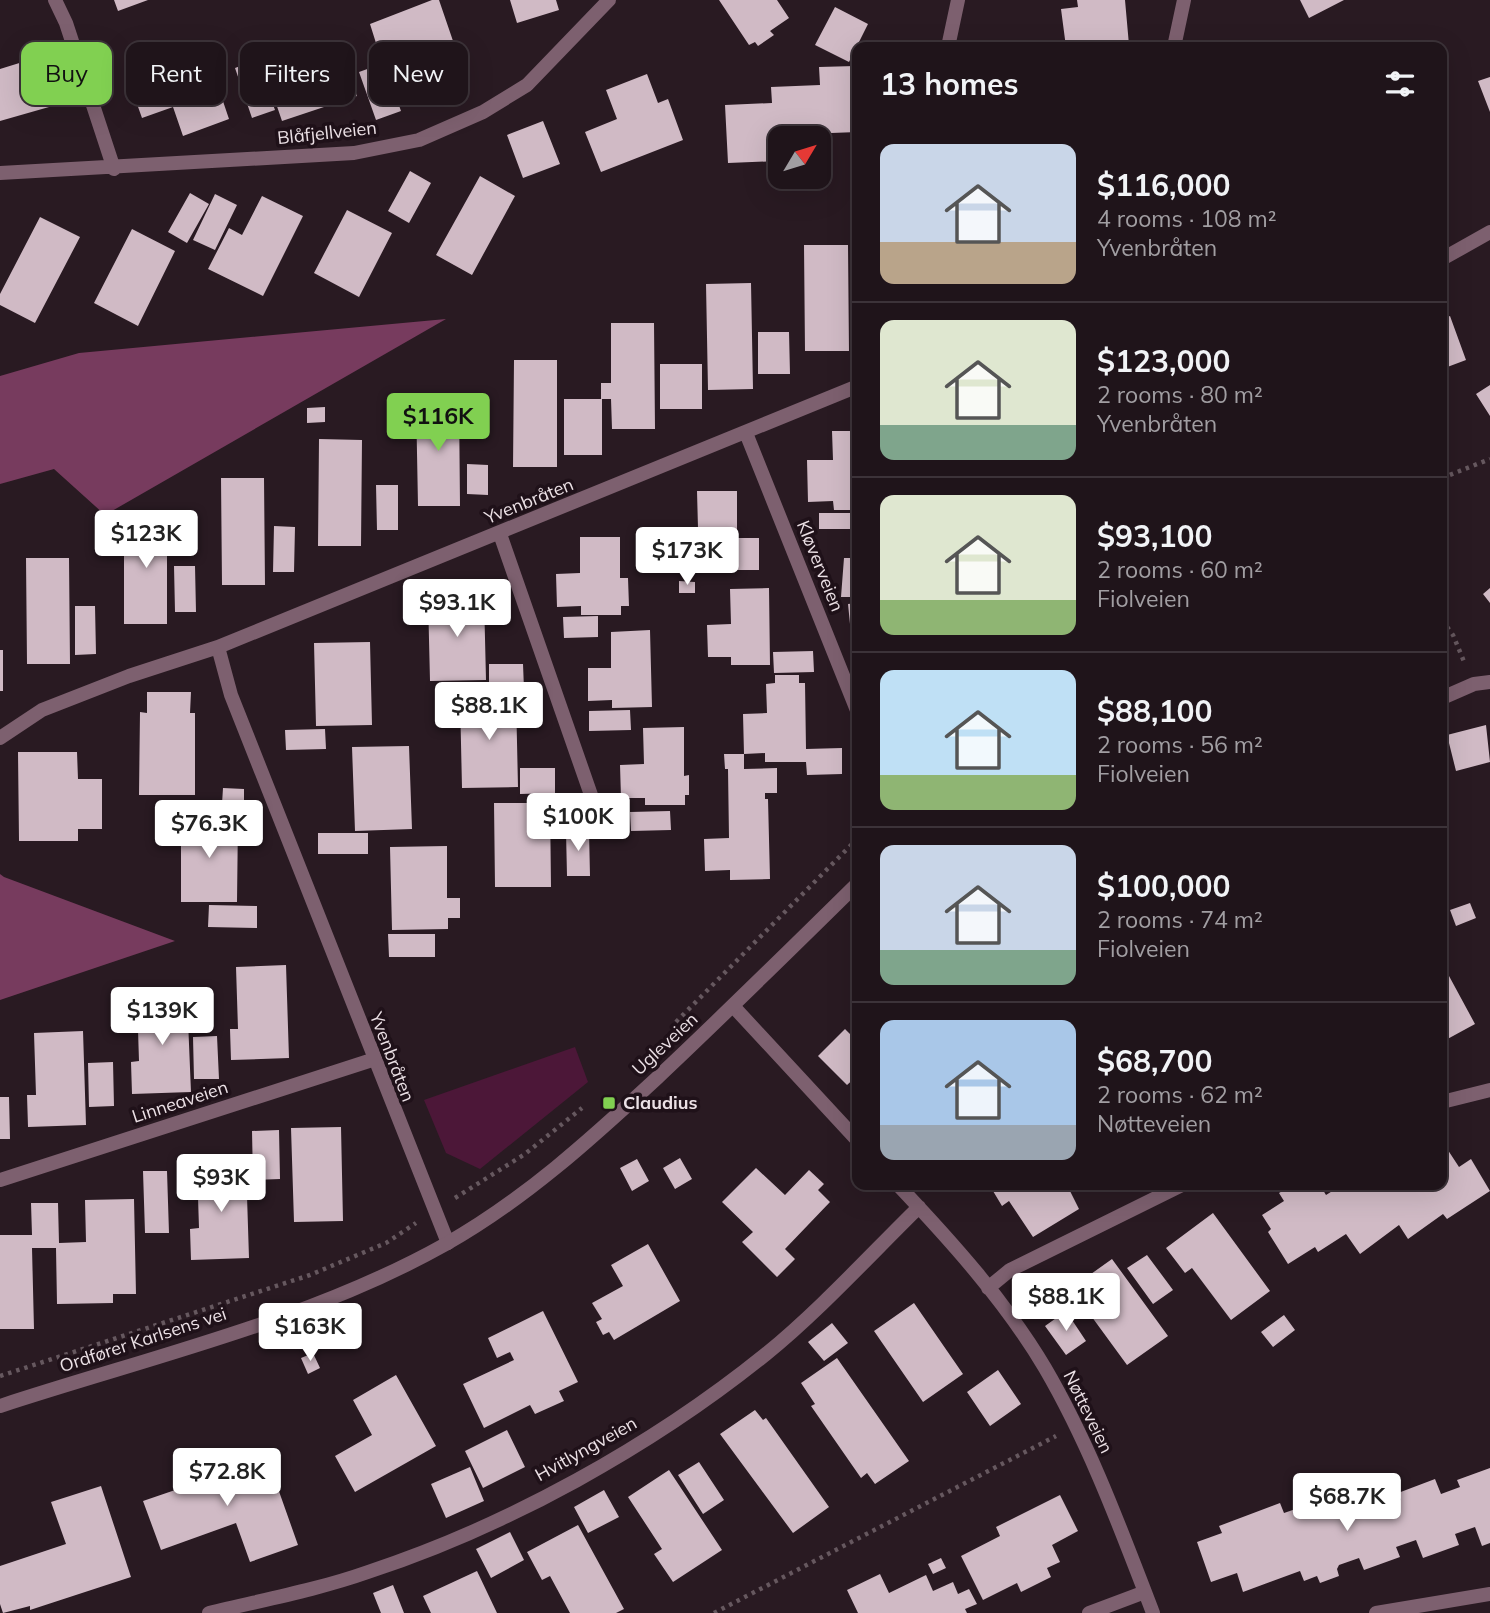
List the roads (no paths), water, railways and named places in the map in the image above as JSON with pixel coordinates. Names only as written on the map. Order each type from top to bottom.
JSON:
[{"type":"street","points":[[55,0],[66,23],[114,169]]},
{"type":"street","name":"Blåfjellveien","points":[[0,173],[114,169],[354,153],[419,140],[483,112],[527,85],[609,0]]},
{"type":"street","points":[[949,42],[958,0]]},
{"type":"street","points":[[1175,42],[1184,0]]},
{"type":"street","points":[[1447,257],[1490,232]]},
{"type":"street","name":"Yvenbråten","points":[[0,738],[42,710],[129,676],[218,647],[852,388]]},
{"type":"street","name":"Kløverveien","points":[[746,433],[852,698]]},
{"type":"street","points":[[500,534],[597,815]]},
{"type":"street","name":"Yvenbråten","points":[[218,647],[231,695],[372,1060],[448,1243]]},
{"type":"street","points":[[1447,696],[1474,684],[1490,682]]},
{"type":"street","name":"Ugleveien","points":[[414,1261],[498,1211],[587,1143],[733,1006],[852,889]]},
{"type":"street","points":[[733,1006],[852,1134]]},
{"type":"street","name":"Linneaveien","points":[[0,1180],[372,1060]]},
{"type":"street","points":[[1447,1101],[1490,1090]]},
{"type":"street","name":"Nøtteveien","points":[[903,1190],[1017,1324],[1045,1369],[1076,1426],[1112,1507],[1153,1613]]},
{"type":"street","points":[[988,1288],[1010,1270],[1172,1190]]},
{"type":"street","name":"Hvitlyngveien","points":[[209,1613],[368,1573],[493,1522],[624,1453],[711,1396],[768,1352],[919,1208]]},
{"type":"street","name":"Ordfører Karlsens vei","points":[[0,1406],[293,1311],[414,1261]]},
{"type":"street","points":[[1089,1613],[1145,1592]]},
{"type":"street","points":[[1376,1613],[1490,1594]]},
{"type":"place","name":"Claudius","points":[[609,1103]]}]
